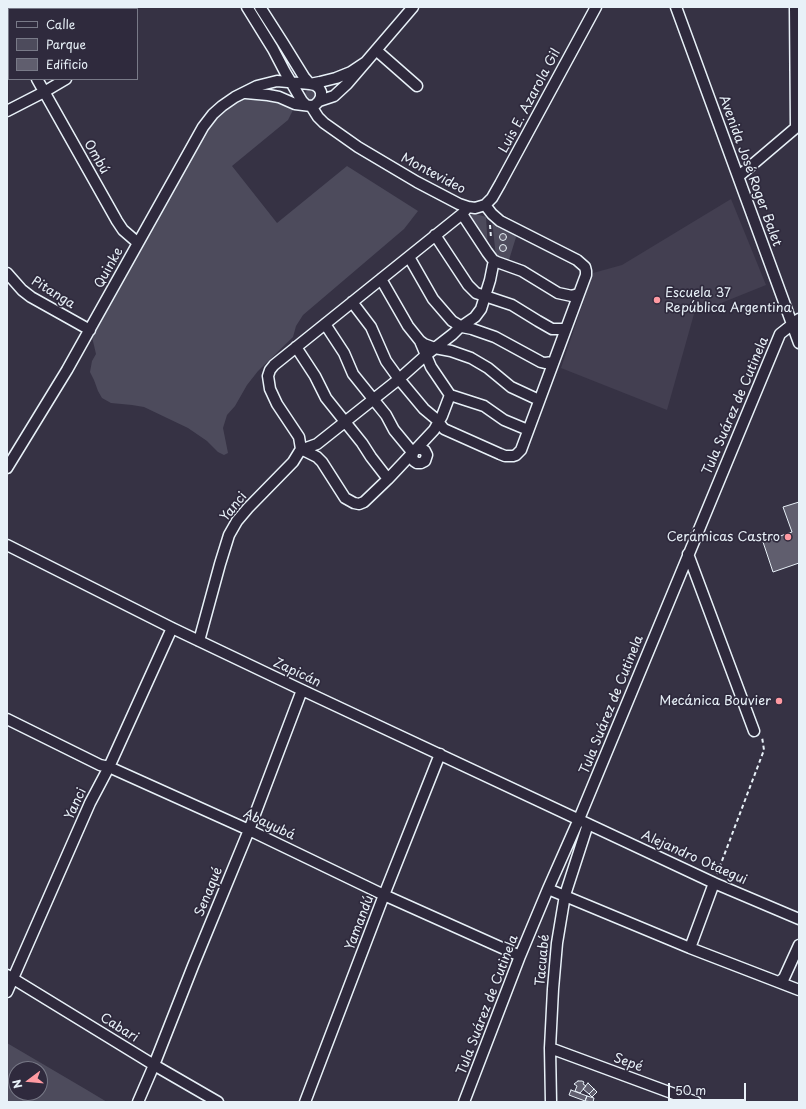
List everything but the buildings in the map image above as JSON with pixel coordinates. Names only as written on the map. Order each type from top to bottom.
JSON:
[{"type":"street","points":[[247,7],[291,82],[309,102]]},
{"type":"street","points":[[244,93],[268,94],[295,104],[309,102],[321,97],[319,88],[310,84],[299,70],[260,7]]},
{"type":"street","name":"Quinke","points":[[309,102],[328,98],[340,91],[413,7]]},
{"type":"street","name":"Luis E. Azarola Gil","points":[[484,205],[492,198],[500,184],[596,7]]},
{"type":"street","name":"Avenida José Roger Balet","points":[[676,7],[738,176],[796,322],[799,343]]},
{"type":"street","points":[[738,176],[798,126],[795,7]]},
{"type":"street","points":[[376,50],[417,86]]},
{"type":"street","name":"Quinke","points":[[7,468],[64,376],[203,127],[213,114],[236,97],[257,86],[277,81],[310,84],[329,80],[343,76],[366,62]]},
{"type":"street","name":"Ombú","points":[[38,80],[123,230],[138,243]]},
{"type":"street","points":[[7,111],[64,80]]},
{"type":"street","points":[[309,102],[300,93],[303,87],[310,84]]},
{"type":"street","name":"Montevideo","points":[[309,102],[318,117],[324,123],[358,147],[417,182],[459,204],[465,211],[484,205]]},
{"type":"street","points":[[352,302],[371,327],[386,361],[399,379],[424,409],[444,429],[500,454],[510,456],[519,453],[586,275],[585,266],[577,260],[500,221],[484,205]]},
{"type":"street","points":[[301,449],[299,437],[270,389],[268,376],[270,370],[296,347],[465,211],[487,252],[493,260],[522,271],[558,293],[572,296],[578,294]]},
{"type":"street","points":[[435,235],[468,285],[476,293],[512,305],[552,329],[566,329]]},
{"type":"street","points":[[409,257],[434,299],[452,321],[495,337],[541,362],[553,362]]},
{"type":"street","points":[[301,449],[317,444],[399,379],[478,313],[485,297],[493,265]]},
{"type":"street","name":"Pitanga","points":[[7,273],[22,290],[31,297],[90,330]]},
{"type":"street","points":[[380,279],[408,326],[420,340],[429,347],[451,351],[471,358],[488,368],[511,387],[539,400]]},
{"type":"street","name":"Tula Suárez de Cutinela","points":[[464,1102],[520,956],[579,819],[780,334],[796,322]]},
{"type":"street","points":[[325,324],[344,353],[353,374],[386,415],[394,430],[415,451]]},
{"type":"street","points":[[420,340],[431,367],[450,394],[484,406],[504,420],[528,430]]},
{"type":"street","points":[[296,347],[315,376],[326,398],[362,443],[388,479]]},
{"type":"street","points":[[301,449],[317,457],[322,462],[344,498],[359,504],[364,502],[388,479],[434,430],[450,394]]},
{"type":"street","name":"Yanci","points":[[199,641],[229,535],[237,521],[293,462],[301,449]]},
{"type":"street","name":"Zapicán","points":[[7,545],[199,641],[579,819]]},
{"type":"street","points":[[688,554],[754,731]]},
{"type":"street","name":"Yanci","points":[[7,992],[10,977],[90,803],[109,767],[172,628]]},
{"type":"street","name":"Senaqué","points":[[138,1102],[249,830],[302,690]]},
{"type":"street","name":"Abayubá","points":[[7,718],[100,765],[109,767],[249,830],[384,895],[520,956]]},
{"type":"street","name":"Yamandú","points":[[305,1102],[384,895],[440,754]]},
{"type":"street","name":"Alejandro Otaegui","points":[[579,819],[714,882],[799,919]]},
{"type":"street","name":"Tacuabé","points":[[551,1102],[550,1048],[557,943],[565,895],[588,824]]},
{"type":"street","points":[[690,948],[714,882]]},
{"type":"street","points":[[548,889],[690,948],[799,990]]},
{"type":"street","points":[[779,982],[784,978],[799,945]]},
{"type":"street","name":"Cabari","points":[[10,977],[154,1065],[218,1102]]},
{"type":"street","name":"Sepé","points":[[550,1048],[696,1102]]},
{"type":"path","points":[[484,205],[489,219],[491,239]]},
{"type":"path","points":[[714,882],[764,750],[762,737],[754,731]]},
{"type":"shaded area","name":"Escuela 37 República Argentina","points":[[731,199],[766,285],[694,314],[667,410],[561,368],[593,273],[622,265]]},
{"type":"green space","points":[[309,89],[313,89],[317,95],[313,101],[309,101],[305,97],[305,93]]},
{"type":"green space","points":[[258,97],[280,102],[294,108],[288,120],[232,166],[277,223],[347,166],[418,211],[404,229],[303,315],[296,326],[293,337],[258,371],[247,385],[235,406],[227,415],[223,428],[228,453],[224,455],[218,452],[207,441],[188,428],[144,407],[111,403],[102,398],[90,372],[92,361],[96,354],[92,337],[212,122],[220,113],[236,102],[246,98]]},
{"type":"green space","points":[[476,214],[486,217],[488,249],[469,218],[471,215]]},
{"type":"green space","points":[[492,220],[517,234],[508,263],[496,257]]},
{"type":"green space","points":[[7,1043],[38,1061],[8,1061],[8,1101],[48,1101],[48,1067],[107,1102],[7,1102]]},
{"type":"place","name":"Escuela 37 República Argentina","points":[[657,300]]},
{"type":"place","name":"Cerámicas Castro","points":[[788,537]]},
{"type":"place","name":"Mecánica Bouvier","points":[[779,701]]}]
